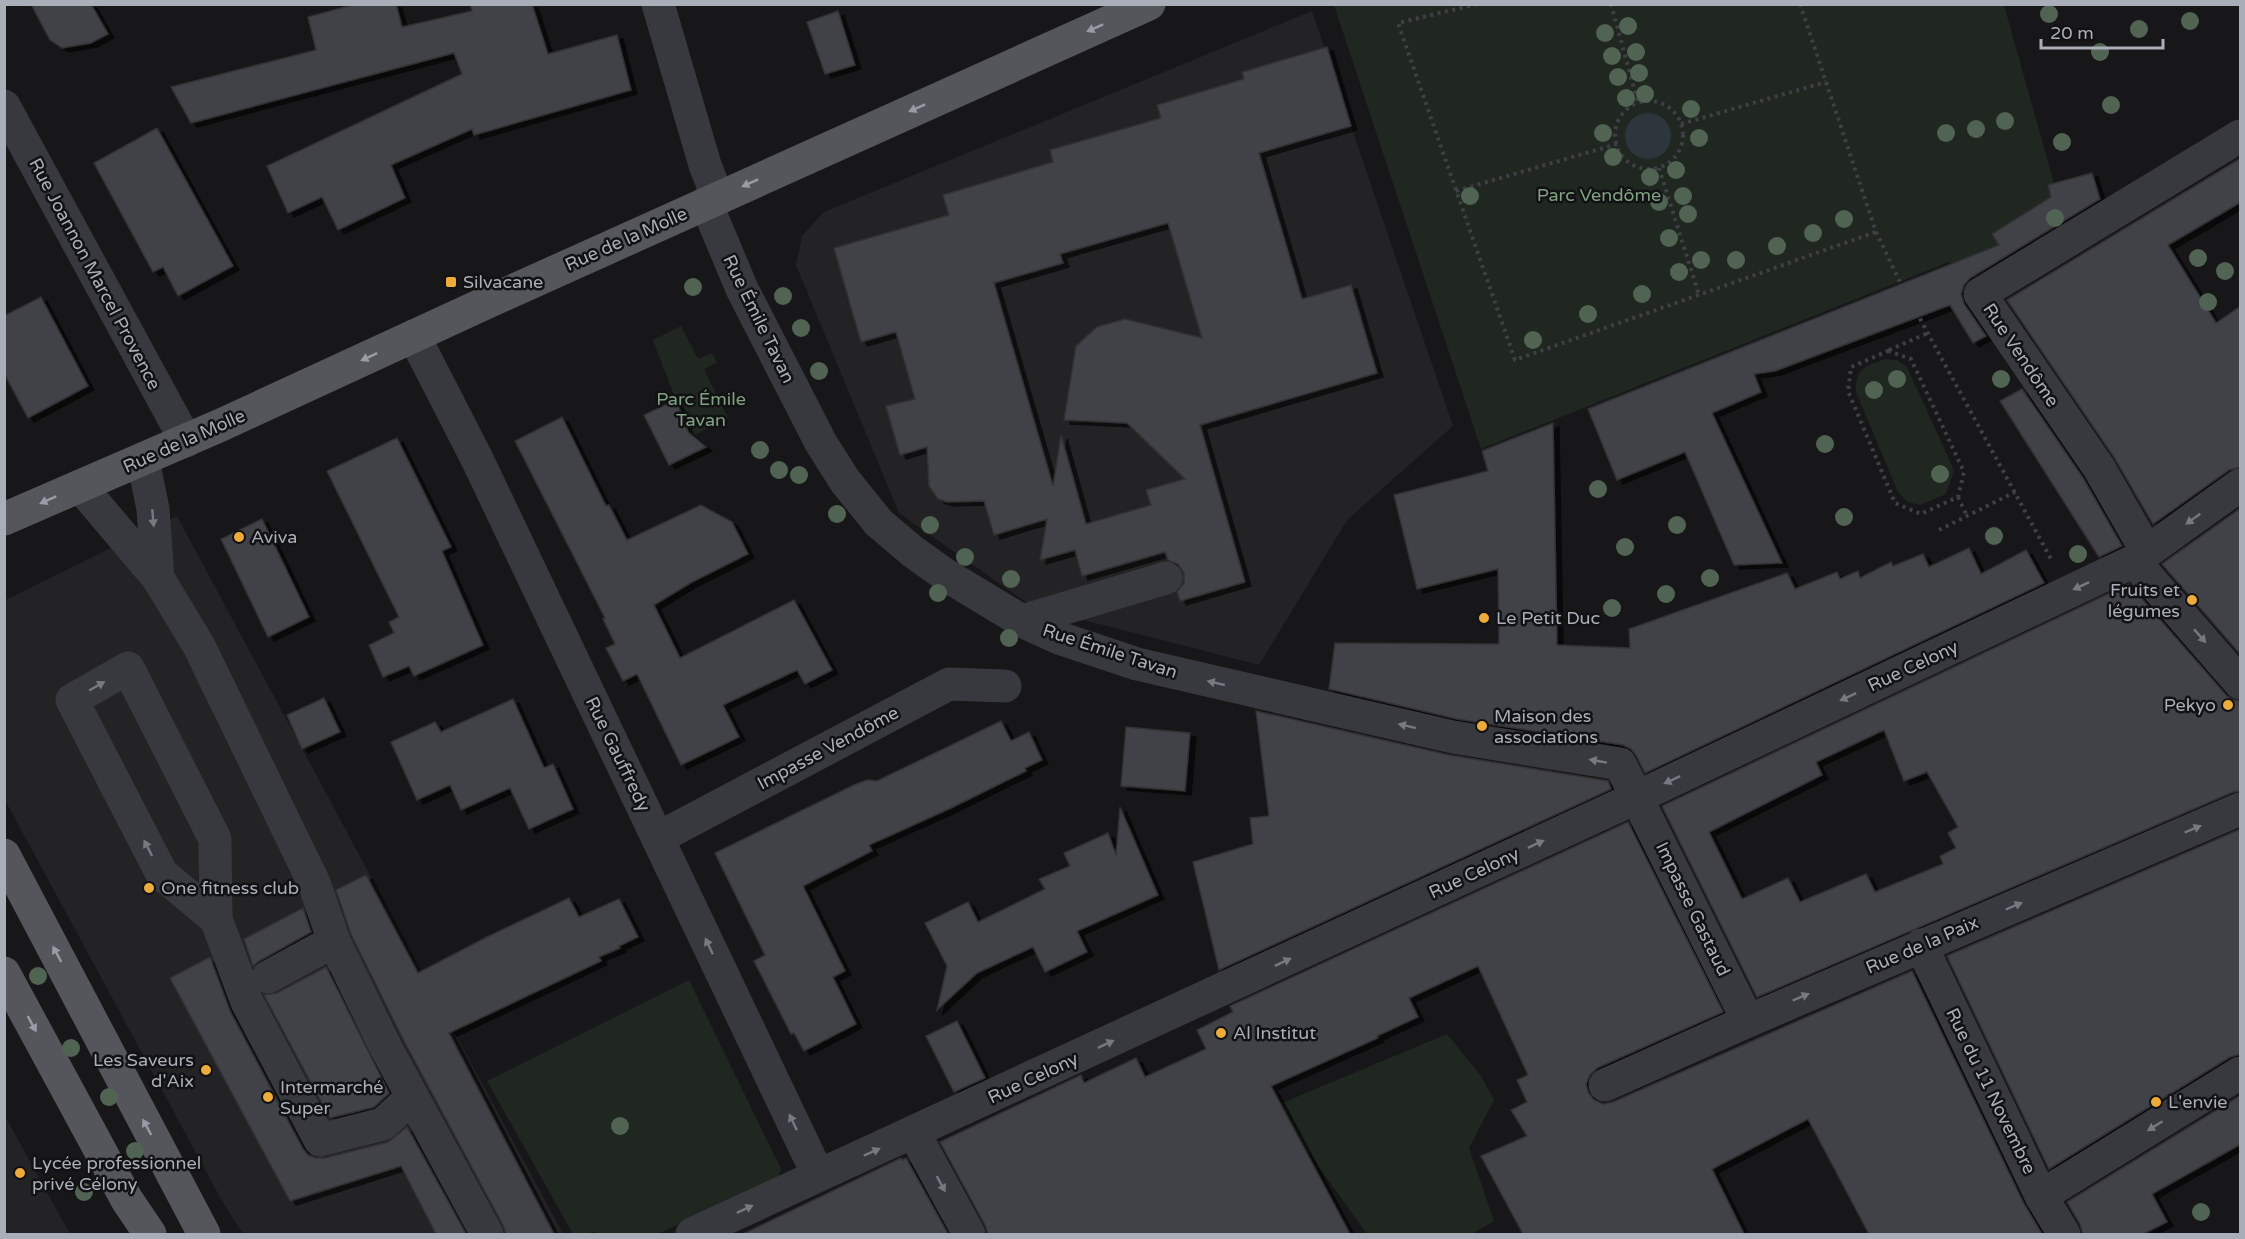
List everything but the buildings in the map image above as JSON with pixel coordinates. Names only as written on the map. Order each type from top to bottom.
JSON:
[{"type":"main road","name":"Rue de la Molle","points":[[4,519],[186,441],[712,200],[1149,4]]},
{"type":"main road","points":[[4,855],[204,1234]]},
{"type":"main road","points":[[4,973],[127,1200],[150,1234]]},
{"type":"main road","points":[[127,1200],[136,1234]]},
{"type":"street","name":"Rue Émile Tavan","points":[[658,4],[705,165],[712,200],[742,289],[821,442],[845,481],[879,523],[912,551],[944,574],[1022,621],[1059,638],[1160,670],[1453,737],[1620,764],[1638,796]]},
{"type":"street","name":"Rue Joannon Marcel Provence","points":[[4,106],[186,441]]},
{"type":"street","name":"Rue Vendôme","points":[[2140,556],[2099,468],[1980,294],[2241,136]]},
{"type":"street","name":"Rue Gauffredy","points":[[414,336],[477,459],[818,1175]]},
{"type":"street","points":[[143,460],[153,509],[158,578]]},
{"type":"street","name":"Rue Celony","points":[[692,1234],[1638,796],[2140,556],[2241,485]]},
{"type":"street","points":[[80,486],[158,578],[199,646],[314,883],[334,941],[412,1097],[487,1234]]},
{"type":"street","points":[[2140,556],[2241,683]]},
{"type":"street","points":[[1022,621],[1166,578]]},
{"type":"street","points":[[216,919],[162,874],[72,700],[128,668],[215,839],[216,919],[247,1002],[320,1140],[383,1124],[412,1097]]},
{"type":"street","name":"Impasse Vendôme","points":[[658,838],[949,684],[1005,686]]},
{"type":"street","name":"Impasse Gastaud","points":[[1638,796],[1748,1021]]},
{"type":"street","name":"Rue de la Paix","points":[[1605,1085],[1921,945],[2241,809]]},
{"type":"street","points":[[268,977],[334,941]]},
{"type":"street","name":"Rue du 11 Novembre","points":[[1921,945],[2041,1196],[2064,1234]]},
{"type":"street","points":[[2041,1196],[2241,1073]]},
{"type":"street","points":[[914,1133],[969,1234]]},
{"type":"path","points":[[1477,4],[1398,23],[1515,360],[1876,232]]},
{"type":"path","points":[[1611,4],[1638,103]]},
{"type":"path","points":[[1800,4],[1876,232],[1928,333],[2043,544]]},
{"type":"path","points":[[1681,124],[1826,82]]},
{"type":"path","points":[[1649,101],[1669,107],[1681,124],[1683,133],[1680,150],[1667,164],[1659,168],[1641,168],[1633,165],[1626,159],[1617,144],[1617,124],[1622,115],[1638,103],[1649,101]]},
{"type":"path","points":[[1456,191],[1617,144]]},
{"type":"path","points":[[1659,168],[1699,295]]},
{"type":"path","points":[[1928,333],[1851,367],[1848,391],[1895,503],[1922,514],[1958,497]]},
{"type":"path","points":[[1888,351],[1911,359],[1964,472],[1958,497],[1967,516]]},
{"type":"path","points":[[1939,530],[2015,492]]},
{"type":"shaded area","points":[[1312,11],[1453,426],[1347,520],[1259,665],[1033,607],[899,513],[796,265],[802,236],[824,212]]},
{"type":"shaded area","points":[[1648,113],[1664,120],[1671,136],[1664,152],[1648,159],[1632,152],[1625,136],[1632,120]]},
{"type":"shaded area","points":[[177,516],[563,1234],[243,1234],[221,1199],[5,800],[5,600]]},
{"type":"shaded area","name":"Lycée professionnel privé Célony","points":[[5,1116],[67,1229],[71,1234],[5,1234]]},
{"type":"green space","name":"Parc Vendôme","points":[[1334,5],[2004,5],[2064,219],[1957,280],[1949,262],[1481,449]]},
{"type":"green space","name":"Parc Émile Tavan","points":[[681,326],[698,359],[712,353],[717,363],[704,369],[728,418],[693,436],[688,432],[653,340]]},
{"type":"green space","points":[[1885,359],[1897,360],[1907,367],[1954,470],[1946,494],[1920,505],[1908,502],[1898,492],[1856,392],[1857,377],[1860,372],[1867,366]]},
{"type":"green space","points":[[689,980],[781,1169],[779,1176],[658,1234],[596,1234],[594,1231],[588,1234],[573,1234],[487,1081]]},
{"type":"green space","points":[[1447,1034],[1481,1076],[1494,1100],[1469,1148],[1494,1221],[1472,1234],[1367,1234],[1275,1106]]},
{"type":"place","name":"Silvacane","points":[[451,282]]},
{"type":"place","name":"Aviva","points":[[239,537]]},
{"type":"place","name":"Fruits et légumes","points":[[2192,600]]},
{"type":"place","name":"Le Petit Duc","points":[[1484,618]]},
{"type":"place","name":"Pekyo","points":[[2228,705]]},
{"type":"place","name":"Maison des associations","points":[[1482,726]]},
{"type":"place","name":"One fitness club","points":[[149,888]]},
{"type":"place","name":"Al Institut","points":[[1221,1033]]},
{"type":"place","name":"Les Saveurs d'Aix","points":[[206,1070]]},
{"type":"place","name":"Intermarché Super","points":[[268,1097]]},
{"type":"place","name":"L'envie","points":[[2156,1102]]},
{"type":"place","name":"Lycée professionnel privé Célony","points":[[20,1173]]}]
